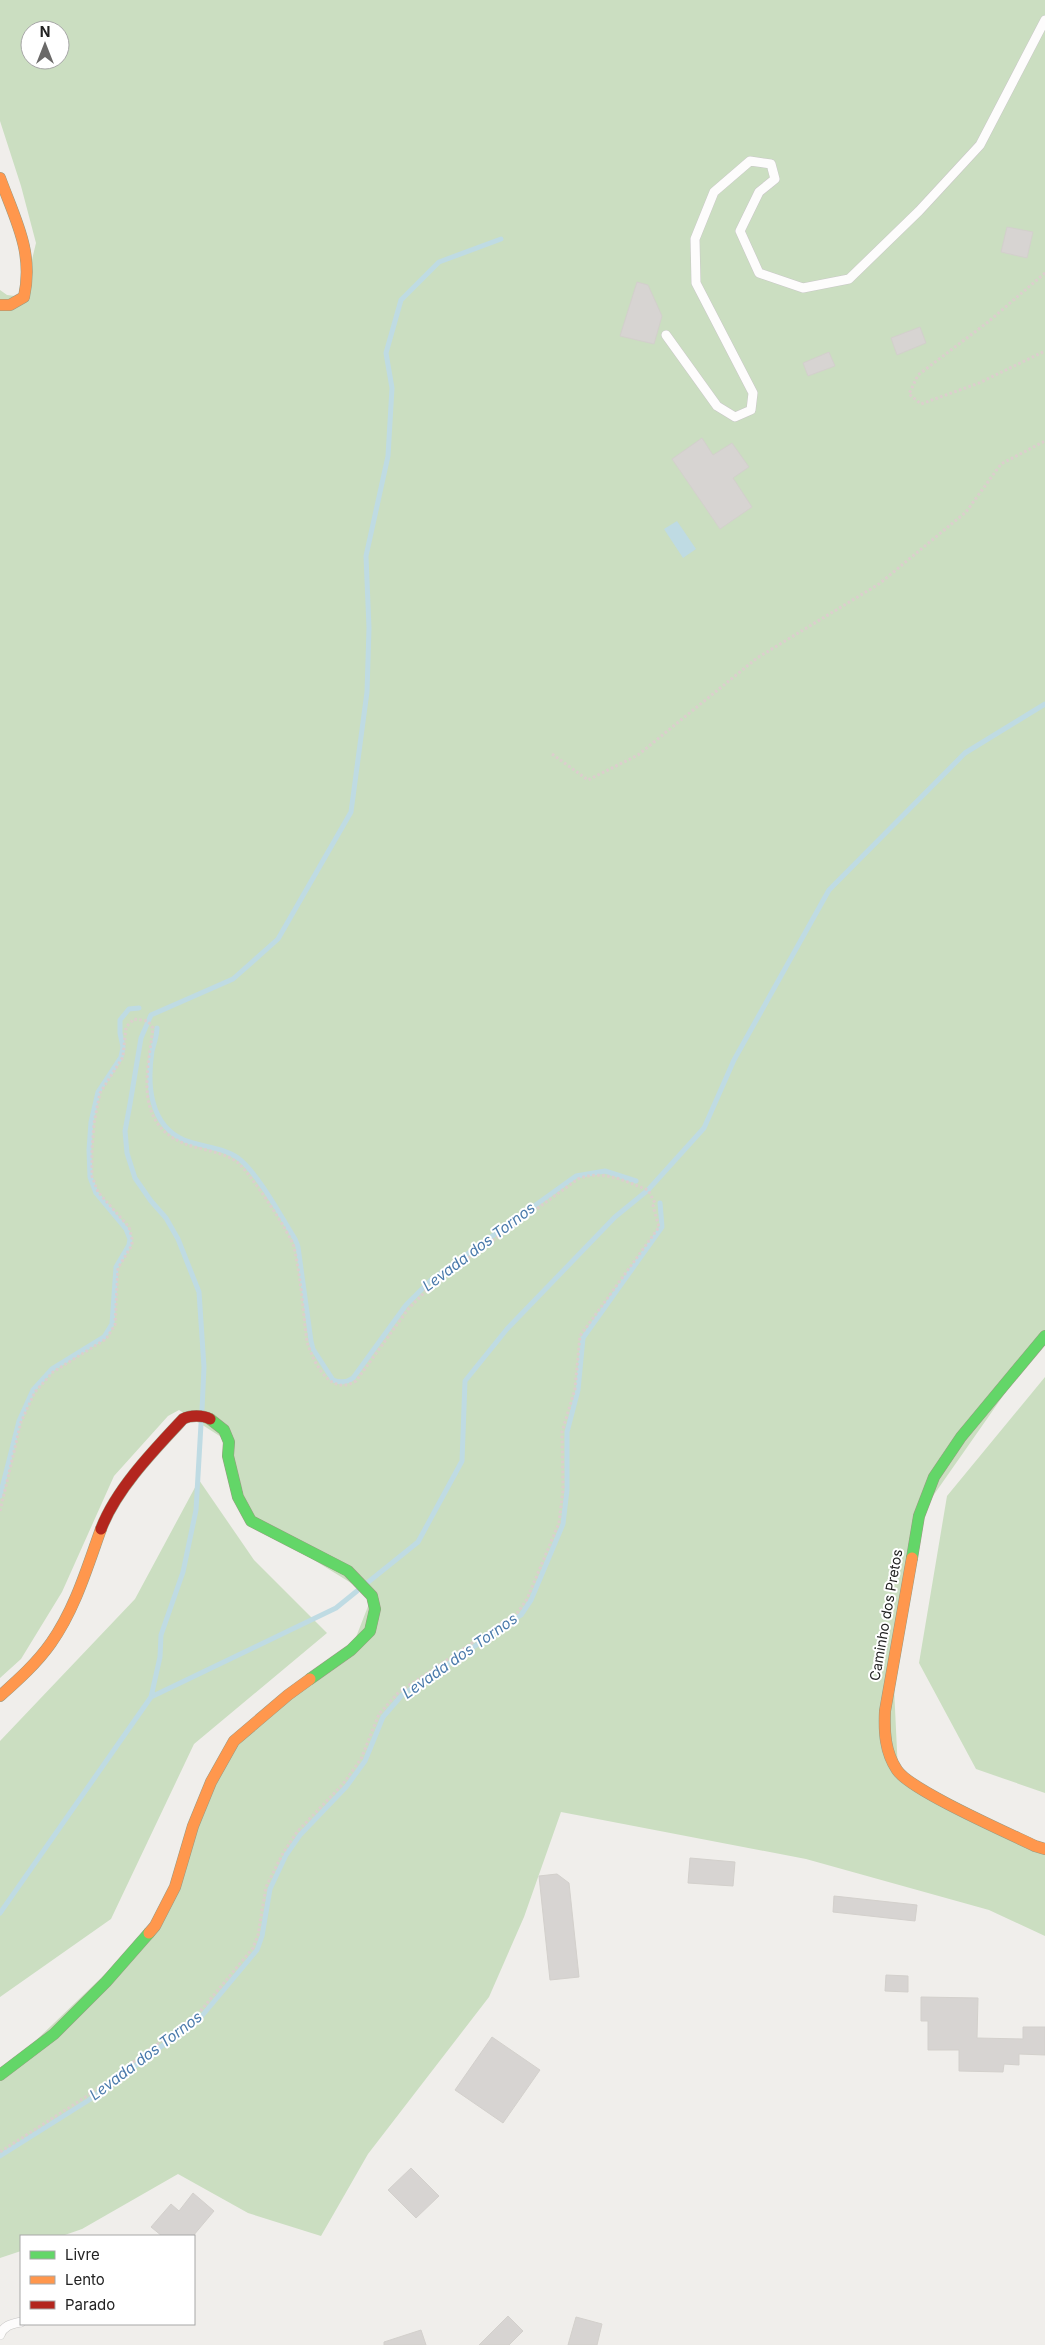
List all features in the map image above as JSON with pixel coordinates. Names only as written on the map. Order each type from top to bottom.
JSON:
[{"type":"street","points":[[0,178],[28,255],[30,270],[24,297],[10,305],[0,305]]},
{"type":"street","name":"Caminho dos Pretos","points":[[1045,1336],[961,1437],[934,1477],[919,1516],[885,1710],[884,1736],[890,1757],[898,1772],[919,1788],[1034,1846],[1045,1849]]},
{"type":"street","points":[[0,1696],[23,1675],[51,1642],[74,1601],[105,1519],[122,1492],[183,1419],[194,1415],[206,1417],[219,1425],[229,1442],[228,1456],[238,1497],[251,1521],[322,1560],[348,1571],[372,1596],[375,1609],[370,1631],[352,1650],[288,1695],[234,1741],[211,1782],[193,1826],[175,1887],[155,1926],[106,1982],[54,2034],[0,2075]]},
{"type":"lane","points":[[666,335],[717,406],[735,417],[750,410],[754,393],[696,283],[695,239],[714,192],[750,161],[771,164],[775,179],[759,192],[740,232],[759,273],[803,288],[849,279],[919,212],[980,145],[1045,20]]},
{"type":"lane","points":[[0,2335],[3,2329],[20,2322]]},
{"type":"path","points":[[1045,273],[988,322],[918,375],[909,394],[920,404],[979,383],[1045,351]]},
{"type":"path","points":[[552,754],[588,780],[638,755],[757,658],[879,584],[966,512],[1001,464],[1045,441]]},
{"type":"path","points":[[0,1511],[21,1422],[35,1392],[53,1372],[106,1339],[115,1325],[118,1268],[132,1245],[132,1239],[129,1227],[98,1192],[92,1176],[92,1150],[94,1122],[100,1093],[123,1058],[126,1027],[134,1019],[148,1021],[153,1028],[146,1070],[146,1092],[148,1104],[159,1124],[166,1132],[182,1143],[236,1161],[262,1193],[292,1240],[307,1342],[310,1351],[330,1383],[337,1386],[343,1386],[356,1381],[409,1308],[434,1283],[578,1179],[604,1174],[648,1190],[654,1204],[659,1226],[580,1336],[575,1389],[562,1432],[563,1490],[559,1523],[523,1606],[518,1612],[399,1692],[380,1714],[361,1759],[343,1784],[297,1832],[283,1853],[266,1888],[258,1935],[253,1948],[198,2014],[87,2096],[0,2152]]},
{"type":"green space","points":[[0,0],[1045,0],[1045,1336],[919,1516],[893,1666],[898,1772],[1045,1847],[1045,1936],[989,1910],[806,1859],[561,1812],[524,1917],[489,1997],[368,2154],[321,2236],[248,2213],[178,2174],[82,2229],[65,2235],[20,2235],[20,2251],[0,2258],[0,2075],[155,1926],[234,1741],[351,1650],[372,1596],[251,1521],[229,1442],[179,1410],[168,1416],[114,1476],[62,1592],[21,1659],[0,1678],[0,290],[7,295],[23,297],[36,243],[21,186],[0,121]]},
{"type":"green space","points":[[1045,1377],[1045,1793],[976,1769],[919,1663],[947,1496]]},
{"type":"green space","points":[[199,1480],[254,1560],[327,1633],[194,1744],[111,1919],[0,1997],[0,1741],[135,1599]]},
{"type":"water","points":[[677,521],[696,549],[683,558],[664,529]]},
{"type":"building","points":[[1007,227],[1033,232],[1027,258],[1001,252]]},
{"type":"building","points":[[637,282],[648,285],[662,316],[654,344],[620,336]]},
{"type":"building","points":[[920,327],[926,343],[897,355],[891,338]]},
{"type":"building","points":[[829,352],[835,366],[808,376],[803,363]]},
{"type":"building","points":[[702,438],[713,455],[732,443],[749,467],[733,478],[752,507],[720,529],[672,459]]},
{"type":"building","points":[[690,1858],[735,1862],[733,1886],[688,1883]]},
{"type":"building","points":[[557,1874],[569,1883],[579,1977],[550,1980],[539,1876]]},
{"type":"building","points":[[834,1896],[917,1905],[915,1921],[833,1912]]},
{"type":"building","points":[[886,1975],[908,1976],[908,1992],[885,1991]]},
{"type":"building","points":[[921,1997],[978,1998],[977,2038],[1023,2039],[1023,2027],[1045,2027],[1045,2055],[1019,2054],[1019,2065],[1004,2064],[1003,2072],[959,2071],[959,2050],[928,2050],[928,2021],[921,2021]]},
{"type":"building","points":[[492,2037],[540,2070],[503,2123],[455,2090]]},
{"type":"building","points":[[411,2168],[439,2196],[416,2218],[388,2190]]},
{"type":"building","points":[[193,2193],[214,2211],[194,2235],[161,2235],[151,2227],[171,2204],[179,2211]]},
{"type":"building","points":[[508,2316],[523,2331],[509,2345],[479,2345]]},
{"type":"building","points":[[576,2317],[602,2324],[597,2345],[568,2345]]},
{"type":"building","points":[[421,2330],[426,2345],[384,2345],[384,2342]]},
{"type":"waterway","points":[[202,1410],[204,1367],[199,1292],[178,1239],[166,1218],[135,1178],[127,1153],[125,1131],[141,1038],[151,1015],[233,979],[278,939],[351,812],[367,692],[369,628],[366,556],[388,456],[392,388],[386,353],[401,300],[439,262],[501,239]]},
{"type":"waterway","points":[[367,1583],[418,1542],[462,1461],[465,1381],[507,1329],[615,1217],[648,1190],[704,1128],[734,1060],[829,890],[965,753],[1045,704]]},
{"type":"waterway","name":"Levada dos Tornos","points":[[0,1496],[19,1421],[33,1390],[52,1369],[104,1337],[112,1324],[116,1267],[129,1245],[130,1239],[126,1229],[96,1193],[90,1177],[91,1122],[98,1092],[121,1057],[123,1047],[120,1020],[129,1009],[139,1008]]},
{"type":"waterway","name":"Levada dos Tornos","points":[[157,1028],[152,1051],[150,1076],[153,1102],[157,1114],[172,1133],[184,1140],[219,1149],[238,1158],[253,1174],[269,1196],[298,1247],[313,1349],[333,1380],[336,1381],[345,1382],[353,1378],[406,1305],[431,1280],[576,1176],[605,1171],[636,1181]]},
{"type":"waterway","name":"Levada dos Tornos","points":[[0,2156],[89,2100],[201,2017],[257,1950],[262,1936],[270,1889],[286,1855],[300,1835],[346,1787],[365,1761],[383,1717],[402,1695],[521,1615],[531,1600],[563,1524],[567,1490],[567,1432],[578,1390],[583,1338],[662,1227],[660,1203]]},
{"type":"waterway","points":[[151,1697],[160,1657],[161,1635],[183,1572],[196,1510],[201,1424]]},
{"type":"waterway","points":[[0,1913],[151,1697],[336,1608],[357,1591]]},
{"type":"traffic: fast","points":[[912,1558],[919,1516],[934,1477],[961,1437],[1045,1336]]},
{"type":"traffic: fast","points":[[210,1419],[224,1430],[229,1442],[228,1456],[238,1497],[251,1521],[348,1571],[372,1596],[375,1609],[370,1631],[351,1650],[310,1679]]},
{"type":"traffic: fast","points":[[0,2075],[54,2034],[106,1982],[149,1933]]},
{"type":"traffic: slow","points":[[0,178],[17,222],[27,265],[24,297],[10,305],[0,305]]},
{"type":"traffic: slow","points":[[0,1696],[40,1657],[59,1630],[80,1588],[101,1529]]},
{"type":"traffic: slow","points":[[912,1558],[885,1711],[886,1742],[893,1763],[897,1770],[906,1778],[939,1799],[1035,1846],[1045,1849]]},
{"type":"traffic: slow","points":[[149,1933],[155,1926],[175,1887],[193,1826],[211,1782],[234,1741],[288,1695],[310,1679]]},
{"type":"traffic: jam","points":[[101,1529],[116,1499],[126,1485],[148,1457],[183,1419],[196,1416],[210,1419]]}]
